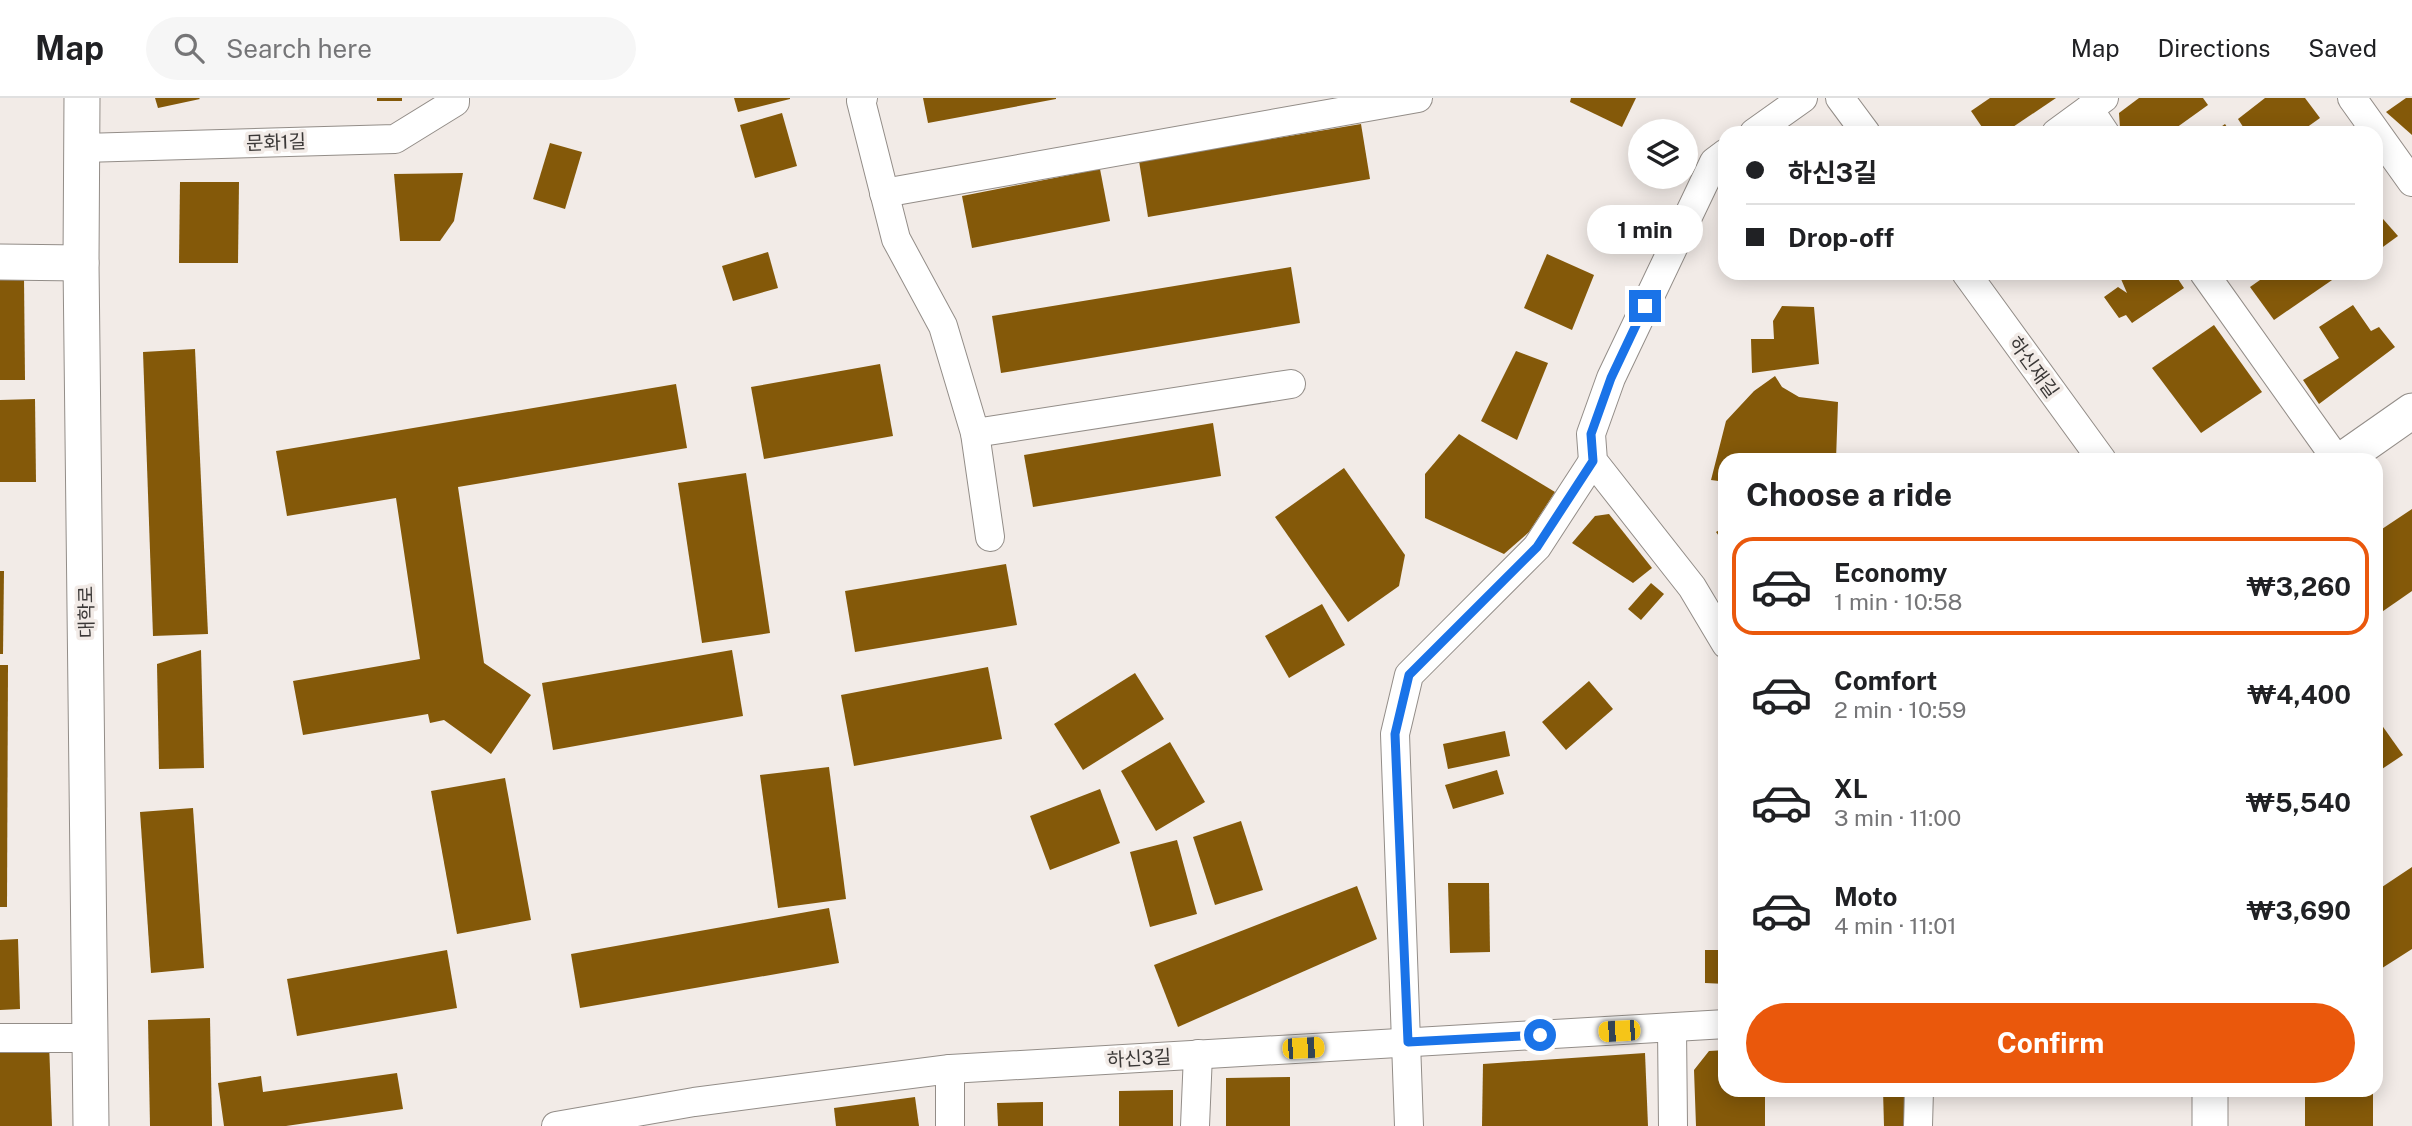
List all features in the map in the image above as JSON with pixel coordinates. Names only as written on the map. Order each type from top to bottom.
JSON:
[{"type":"street","name":"대학로","points":[[82,98],[81,263],[91,1126]]},
{"type":"street","name":"문화1길","points":[[83,148],[395,139],[455,102],[455,98]]},
{"type":"street","points":[[863,98],[861,101],[896,239],[943,326],[975,433],[990,537]]},
{"type":"street","points":[[884,193],[1419,98]]},
{"type":"street","points":[[1764,126],[1803,98]]},
{"type":"street","points":[[1840,98],[1861,126]]},
{"type":"street","points":[[2352,98],[2372,126]]},
{"type":"street","points":[[2066,126],[2096,104],[2103,126]]},
{"type":"street","points":[[2383,141],[2412,182]]},
{"type":"street","points":[[1718,159],[1714,162],[1611,378],[1591,434],[1593,461],[1692,587],[1718,630]]},
{"type":"street","points":[[0,262],[81,263]]},
{"type":"street","name":"하신재길","points":[[1971,280],[2097,453]]},
{"type":"street","points":[[2209,280],[2334,453]]},
{"type":"street","points":[[975,433],[1291,384]]},
{"type":"street","points":[[2349,453],[2412,411]]},
{"type":"street","points":[[1409,1126],[1395,734],[1409,675],[1537,547],[1593,461]]},
{"type":"street","name":"하신3길","points":[[556,1126],[694,1114],[950,1069],[1718,1025]]},
{"type":"street","points":[[1672,1028],[1673,1126]]},
{"type":"street","points":[[0,1038],[92,1038]]},
{"type":"street","points":[[1195,1126],[1198,1054]]},
{"type":"street","points":[[950,1069],[950,1126]]},
{"type":"street","points":[[1919,1097],[1919,1126]]},
{"type":"street","points":[[2210,1097],[2210,1126]]},
{"type":"building","points":[[155,98],[199,98],[200,99],[158,108]]},
{"type":"building","points":[[377,98],[402,98],[402,101],[377,101]]},
{"type":"building","points":[[734,98],[790,98],[790,99],[738,112]]},
{"type":"building","points":[[923,98],[1056,98],[1056,99],[928,123]]},
{"type":"building","points":[[1571,98],[1636,98],[1622,127],[1570,102]]},
{"type":"building","points":[[1990,98],[2056,98],[2014,126],[1981,126],[1971,111]]},
{"type":"building","points":[[2139,98],[2203,98],[2208,105],[2179,126],[2120,126],[2119,113]]},
{"type":"building","points":[[2265,98],[2305,98],[2320,118],[2309,126],[2242,126],[2238,119]]},
{"type":"building","points":[[2406,98],[2412,98],[2412,135],[2386,112]]},
{"type":"building","points":[[782,113],[797,166],[755,178],[740,125]]},
{"type":"building","points":[[1361,124],[1370,179],[1148,217],[1139,161]]},
{"type":"building","points":[[550,143],[582,152],[565,209],[533,199]]},
{"type":"building","points":[[1100,169],[1110,221],[972,248],[962,196]]},
{"type":"building","points":[[463,173],[454,221],[440,241],[400,241],[394,174]]},
{"type":"building","points":[[180,182],[239,182],[238,263],[179,263]]},
{"type":"building","points":[[2383,219],[2398,236],[2383,247]]},
{"type":"building","points":[[768,252],[778,288],[733,301],[722,266]]},
{"type":"building","points":[[1547,254],[1594,275],[1572,330],[1524,308]]},
{"type":"building","points":[[1291,267],[1300,323],[1001,373],[992,316]]},
{"type":"building","points":[[24,278],[25,380],[0,380],[0,279]]},
{"type":"building","points":[[2121,280],[2179,280],[2184,288],[2132,323],[2126,315],[2119,318],[2104,297],[2118,287],[2127,293]]},
{"type":"building","points":[[2260,280],[2332,280],[2274,320],[2250,287]]},
{"type":"building","points":[[2353,305],[2371,331],[2379,327],[2395,347],[2319,404],[2303,380],[2339,358],[2319,327]]},
{"type":"building","points":[[1782,306],[1814,307],[1819,364],[1752,373],[1751,339],[1774,339],[1773,321]]},
{"type":"building","points":[[2214,325],[2262,392],[2201,433],[2152,368]]},
{"type":"building","points":[[195,349],[208,634],[153,636],[143,352]]},
{"type":"building","points":[[1516,351],[1548,363],[1517,440],[1481,421]]},
{"type":"building","points":[[880,364],[893,436],[764,459],[751,387]]},
{"type":"building","points":[[1775,376],[1782,387],[1799,397],[1838,402],[1836,453],[1718,453],[1718,481],[1711,480],[1726,421],[1754,391]]},
{"type":"building","points":[[676,384],[687,448],[458,487],[484,663],[531,695],[491,754],[444,720],[430,723],[428,714],[303,735],[293,681],[420,659],[396,498],[287,516],[276,451]]},
{"type":"building","points":[[35,399],[36,482],[0,482],[0,400]]},
{"type":"building","points":[[1213,423],[1221,476],[1033,507],[1024,455]]},
{"type":"building","points":[[1459,434],[1555,492],[1529,532],[1504,554],[1425,518],[1425,474]]},
{"type":"building","points":[[1344,468],[1405,555],[1399,586],[1348,622],[1275,517]]},
{"type":"building","points":[[746,473],[770,633],[702,643],[678,483]]},
{"type":"building","points":[[2412,509],[2412,591],[2383,611],[2383,528]]},
{"type":"building","points":[[1609,514],[1652,568],[1633,583],[1572,543],[1595,516]]},
{"type":"building","points":[[1006,564],[1017,625],[855,652],[845,591]]},
{"type":"building","points":[[0,571],[4,571],[3,654],[0,654]]},
{"type":"building","points":[[1651,583],[1664,594],[1641,620],[1628,609]]},
{"type":"building","points":[[1322,604],[1345,645],[1289,678],[1265,636]]},
{"type":"building","points":[[201,650],[204,768],[159,769],[157,664]]},
{"type":"building","points":[[732,650],[743,716],[553,750],[542,683]]},
{"type":"building","points":[[0,665],[8,665],[7,907],[0,907]]},
{"type":"building","points":[[988,667],[1002,739],[854,766],[841,695]]},
{"type":"building","points":[[1135,673],[1164,719],[1083,770],[1054,724]]},
{"type":"building","points":[[1589,681],[1613,709],[1566,750],[1542,722]]},
{"type":"building","points":[[2383,727],[2403,755],[2383,768]]},
{"type":"building","points":[[1505,731],[1510,756],[1448,769],[1443,744]]},
{"type":"building","points":[[1170,742],[1205,802],[1156,831],[1121,771]]},
{"type":"building","points":[[829,767],[846,899],[778,908],[760,775]]},
{"type":"building","points":[[1497,770],[1504,794],[1453,809],[1445,785]]},
{"type":"building","points":[[505,778],[531,920],[457,934],[431,791]]},
{"type":"building","points":[[1100,789],[1120,843],[1050,870],[1030,816]]},
{"type":"building","points":[[193,808],[204,968],[151,973],[140,812]]},
{"type":"building","points":[[1241,821],[1263,890],[1215,905],[1193,837]]},
{"type":"building","points":[[1177,840],[1197,914],[1150,927],[1130,852]]},
{"type":"building","points":[[2412,867],[2412,949],[2383,968],[2383,886]]},
{"type":"building","points":[[1448,883],[1489,883],[1490,952],[1450,953]]},
{"type":"building","points":[[1357,886],[1377,939],[1178,1027],[1154,965]]},
{"type":"building","points":[[829,908],[839,963],[580,1008],[571,954]]},
{"type":"building","points":[[18,939],[20,1009],[0,1010],[0,940]]},
{"type":"building","points":[[447,950],[457,1008],[297,1036],[287,979]]},
{"type":"building","points":[[1705,950],[1718,950],[1718,984],[1705,983]]},
{"type":"building","points":[[210,1018],[212,1126],[150,1126],[148,1020]]},
{"type":"building","points":[[49,1042],[52,1126],[0,1126],[0,1043]]},
{"type":"building","points":[[1718,1050],[1718,1097],[1765,1097],[1765,1126],[1696,1126],[1694,1070],[1709,1051]]},
{"type":"building","points":[[1645,1053],[1648,1126],[1482,1126],[1483,1064]]},
{"type":"building","points":[[397,1073],[403,1109],[286,1126],[224,1126],[218,1083],[261,1076],[263,1092]]},
{"type":"building","points":[[1290,1077],[1290,1126],[1226,1126],[1226,1078]]},
{"type":"building","points":[[1173,1090],[1173,1126],[1119,1126],[1119,1091]]},
{"type":"building","points":[[915,1097],[919,1126],[836,1126],[834,1108]]},
{"type":"building","points":[[1883,1097],[1907,1097],[1908,1126],[1884,1126]]},
{"type":"building","points":[[2305,1097],[2373,1097],[2373,1126],[2305,1126]]},
{"type":"building","points":[[1043,1102],[1043,1126],[998,1126],[997,1103]]},
{"type":"route","points":[[1540,1035],[1408,1042],[1395,734],[1409,675],[1537,547],[1593,461],[1591,434],[1611,378],[1645,306]]}]
